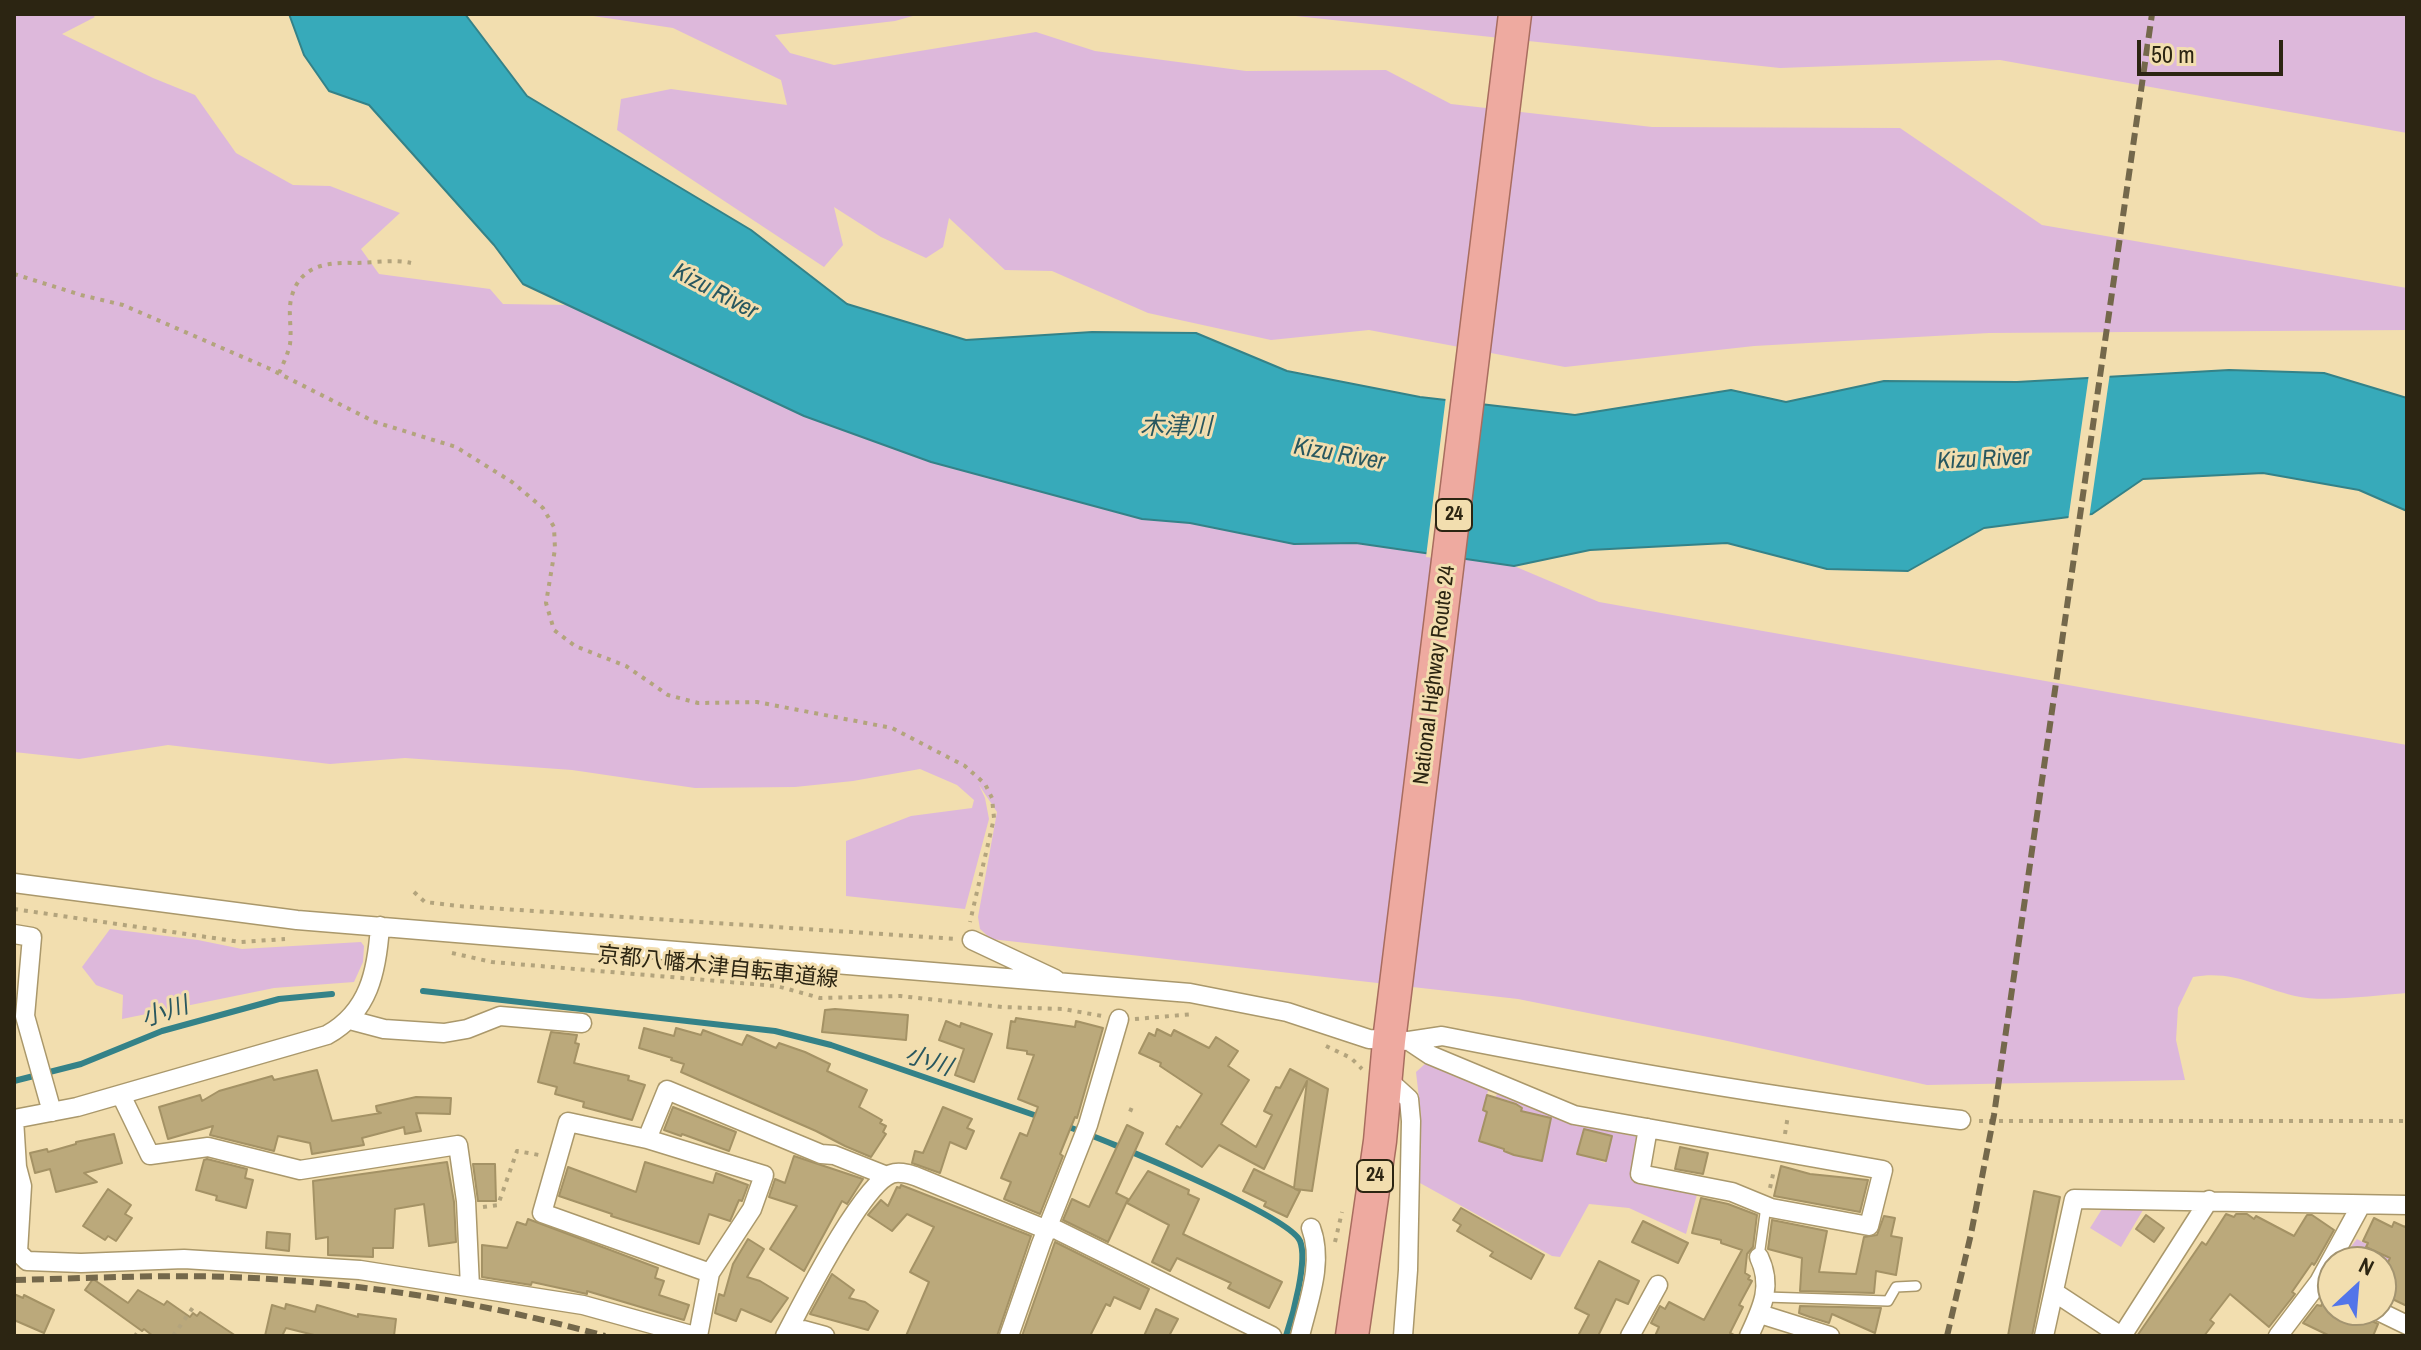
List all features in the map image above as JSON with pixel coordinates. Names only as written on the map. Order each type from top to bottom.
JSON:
[{"type":"highway","name":"National Highway Route 24","points":[[1352,1336],[1375,1075],[1397,1032],[1515,14]]},
{"type":"street","points":[[14,883],[297,920],[1201,994],[1287,1012],[1369,1039],[1397,1032],[1442,1036],[1671,1080],[1790,1099],[1961,1120]]},
{"type":"street","points":[[380,926],[371,983],[359,1009],[350,1020],[327,1035],[121,1095],[14,1119],[18,1186],[17,1259],[81,1263],[184,1259],[360,1270],[583,1305],[696,1336],[710,1273],[752,1209],[764,1175],[647,1139],[568,1122],[542,1213],[710,1273]]},
{"type":"street","points":[[14,934],[32,937],[21,989],[26,1034],[52,1112]]},
{"type":"street","points":[[972,940],[1064,984]]},
{"type":"street","points":[[350,1020],[384,1029],[444,1033],[467,1029],[500,1016],[582,1023]]},
{"type":"street","points":[[1009,1336],[1088,1125],[1119,1019]]},
{"type":"street","points":[[1397,1032],[1430,1055],[1574,1115],[1648,1128],[1780,1152],[1883,1170],[1869,1226],[1766,1206],[1732,1192],[1640,1174],[1648,1128]]},
{"type":"street","points":[[1375,1075],[1409,1099],[1408,1270],[1403,1336]]},
{"type":"street","points":[[647,1139],[667,1090],[821,1154],[834,1155],[887,1176]]},
{"type":"street","points":[[121,1095],[150,1155],[208,1147],[300,1170],[458,1145],[470,1287]]},
{"type":"street","points":[[786,1336],[828,1256],[866,1199],[887,1176],[898,1172],[1057,1230],[1272,1336]]},
{"type":"street","points":[[2044,1336],[2074,1199],[2407,1205]]},
{"type":"street","points":[[2054,1292],[2122,1336],[2209,1200]]},
{"type":"street","points":[[2343,1246],[2361,1205]]},
{"type":"street","points":[[1300,1336],[1314,1279],[1316,1246],[1311,1228]]},
{"type":"street","points":[[1749,1336],[1763,1306],[1766,1277],[1759,1257]]},
{"type":"street","points":[[1630,1336],[1658,1285]]},
{"type":"street","points":[[2278,1336],[2317,1295]]},
{"type":"street","points":[[1763,1306],[1830,1336]]},
{"type":"street","points":[[786,1336],[803,1330],[825,1336]]},
{"type":"lane","points":[[1759,1257],[1766,1206]]},
{"type":"lane","points":[[1763,1306],[1888,1301],[1896,1287],[1916,1286]]},
{"type":"path","points":[[279,373],[290,344],[291,300],[297,284],[310,270],[331,262],[380,263],[399,260],[411,263]]},
{"type":"path","points":[[14,274],[123,305],[279,373],[375,422],[456,447],[512,482],[550,517],[556,538],[547,612],[554,630],[567,642],[626,666],[668,695],[698,703],[757,702],[892,728],[965,766],[985,784],[992,798],[994,818],[970,924],[972,940],[458,906],[425,902],[414,892]]},
{"type":"path","points":[[14,909],[241,942],[292,938]]},
{"type":"path","name":"京都八幡木津自転車道線","points":[[449,952],[492,962],[777,986],[820,998],[900,996],[1002,1007],[1063,1009],[1119,1019],[1205,1013]]},
{"type":"path","points":[[1317,1042],[1351,1058],[1375,1075]]},
{"type":"path","points":[[1766,1206],[1790,1099]]},
{"type":"path","points":[[1129,1109],[1136,1112]]},
{"type":"path","points":[[1961,1120],[1993,1123],[2407,1121]]},
{"type":"path","points":[[465,1208],[498,1205],[517,1151],[557,1159]]},
{"type":"path","points":[[1332,1252],[1343,1207]]},
{"type":"path","points":[[173,1336],[194,1306]]},
{"type":"shaded area","points":[[14,14],[91,14],[95,17],[62,34],[195,95],[236,153],[293,185],[330,186],[400,213],[361,249],[379,274],[490,289],[503,304],[569,305],[804,416],[931,462],[1142,519],[1190,523],[1294,544],[1356,543],[1514,566],[1599,602],[2407,745],[2407,993],[2307,998],[2245,980],[2208,975],[2193,977],[2178,1008],[2176,1040],[2185,1080],[1927,1085],[1518,999],[991,939],[980,929],[978,917],[997,812],[979,785],[989,819],[965,909],[846,896],[846,841],[911,816],[972,808],[974,800],[957,785],[920,769],[795,787],[695,788],[572,770],[405,758],[330,764],[168,745],[79,759],[14,752]]},
{"type":"shaded area","points":[[580,14],[920,14],[895,21],[775,35],[790,53],[834,65],[1036,32],[1095,51],[1246,71],[1386,70],[1451,104],[1652,127],[1900,128],[2042,225],[2407,288],[2407,330],[1989,333],[1754,346],[1565,367],[1369,330],[1271,340],[1148,313],[1052,271],[1005,270],[949,218],[943,247],[926,258],[881,237],[834,207],[843,245],[824,267],[617,130],[621,99],[671,89],[787,105],[781,80],[673,28]]},
{"type":"shaded area","points":[[1277,14],[2407,14],[2407,133],[2000,60],[1780,68]]},
{"type":"shaded area","points":[[110,929],[242,949],[361,942],[364,946],[363,962],[354,982],[274,988],[122,1019],[123,995],[96,985],[82,967]]},
{"type":"shaded area","points":[[1426,1063],[1576,1125],[1639,1137],[1634,1178],[1698,1191],[1686,1234],[1629,1208],[1589,1204],[1560,1257],[1552,1256],[1420,1183],[1421,1116],[1416,1072]],"holes":[[[1488,1091],[1522,1108],[1509,1152],[1504,1151],[1507,1140],[1479,1141],[1491,1113],[1483,1110]],[[1584,1129],[1612,1136],[1605,1163],[1578,1153]]]},
{"type":"shaded area","points":[[2102,1209],[2143,1210],[2121,1247],[2090,1228]]},
{"type":"shaded area","points":[[2357,1239],[2370,1246],[2352,1246]]},
{"type":"water","name":"木津川","points":[[289,14],[465,14],[527,96],[751,230],[847,304],[966,340],[1092,332],[1196,333],[1287,371],[1420,397],[1575,415],[1731,390],[1786,402],[1884,381],[2017,382],[2229,370],[2324,373],[2407,398],[2407,511],[2359,490],[2263,473],[2143,479],[2092,514],[1984,528],[1908,571],[1827,569],[1727,543],[1590,550],[1514,566],[1356,543],[1294,544],[1190,523],[1142,519],[931,462],[804,416],[523,284],[494,245],[369,105],[329,91],[304,55]]},
{"type":"pier","points":[[2110,373],[2089,519],[2068,521],[2089,374]]},
{"type":"pier","points":[[1446,396],[1453,397],[1434,558],[1426,557]]},
{"type":"building","points":[[825,1010],[908,1015],[906,1040],[822,1032]]},
{"type":"building","points":[[1016,1018],[1075,1027],[1076,1021],[1103,1028],[1077,1118],[1060,1154],[1063,1156],[1040,1214],[1004,1199],[1011,1182],[1001,1178],[1020,1133],[1027,1136],[1038,1107],[1018,1099],[1034,1055],[1007,1048],[1011,1021],[1015,1022]]},
{"type":"building","points":[[946,1021],[992,1034],[974,1082],[955,1075],[964,1049],[939,1040]]},
{"type":"building","points":[[644,1028],[674,1036],[676,1028],[701,1035],[703,1030],[742,1045],[747,1035],[776,1048],[779,1043],[805,1052],[830,1064],[827,1071],[867,1090],[859,1107],[882,1120],[880,1123],[886,1126],[883,1132],[886,1134],[871,1157],[845,1146],[681,1072],[684,1064],[672,1058],[639,1048]]},
{"type":"building","points":[[1157,1029],[1171,1036],[1174,1030],[1209,1048],[1216,1037],[1238,1051],[1228,1066],[1249,1080],[1221,1124],[1256,1147],[1272,1115],[1264,1111],[1276,1087],[1280,1088],[1290,1069],[1328,1089],[1312,1191],[1295,1189],[1300,1191],[1287,1217],[1243,1191],[1254,1169],[1294,1188],[1307,1081],[1264,1169],[1219,1145],[1202,1167],[1166,1144],[1202,1094],[1160,1066],[1161,1063],[1139,1053],[1149,1033],[1155,1036]]},
{"type":"building","points":[[551,1032],[577,1035],[575,1043],[579,1044],[574,1063],[629,1076],[628,1080],[645,1085],[632,1120],[583,1107],[584,1102],[555,1094],[557,1087],[538,1082]]},
{"type":"building","points":[[317,1070],[332,1121],[381,1113],[376,1106],[416,1097],[451,1098],[450,1114],[416,1113],[421,1131],[405,1134],[404,1127],[362,1138],[364,1145],[312,1154],[310,1143],[278,1136],[274,1151],[210,1135],[213,1126],[168,1139],[159,1107],[200,1095],[202,1101],[219,1091],[272,1076],[274,1080]]},
{"type":"building","points":[[1487,1095],[1516,1104],[1522,1108],[1521,1111],[1551,1118],[1542,1161],[1514,1155],[1479,1141],[1487,1112],[1483,1110]]},
{"type":"building","points":[[673,1107],[736,1132],[729,1151],[664,1130]]},
{"type":"building","points":[[943,1107],[972,1119],[967,1128],[974,1131],[966,1149],[950,1142],[940,1173],[912,1163],[915,1151],[923,1153]]},
{"type":"building","points":[[1127,1125],[1143,1133],[1116,1193],[1128,1199],[1108,1242],[1063,1220],[1072,1199],[1089,1207]]},
{"type":"building","points":[[1584,1129],[1612,1136],[1606,1161],[1577,1154]]},
{"type":"building","points":[[114,1134],[122,1163],[84,1173],[97,1182],[56,1192],[50,1169],[35,1173],[30,1153],[47,1149],[48,1152]]},
{"type":"building","points":[[1680,1147],[1708,1153],[1703,1174],[1675,1169]]},
{"type":"building","points":[[794,1156],[863,1179],[847,1204],[842,1201],[804,1271],[770,1249],[797,1206],[769,1197],[775,1179],[785,1183]]},
{"type":"building","points":[[204,1160],[247,1169],[245,1178],[253,1180],[246,1208],[216,1200],[217,1196],[196,1190]]},
{"type":"building","points":[[447,1162],[454,1202],[456,1242],[429,1246],[424,1204],[395,1209],[393,1248],[373,1248],[373,1257],[328,1255],[328,1237],[316,1239],[313,1181]]},
{"type":"building","points":[[645,1162],[713,1183],[716,1173],[748,1185],[730,1221],[709,1214],[699,1244],[559,1196],[568,1167],[636,1192]]},
{"type":"building","points":[[473,1164],[495,1164],[496,1201],[478,1201]]},
{"type":"building","points":[[1781,1166],[1810,1174],[1868,1180],[1860,1212],[1774,1196]]},
{"type":"building","points":[[1148,1171],[1189,1190],[1188,1194],[1199,1199],[1183,1234],[1282,1282],[1269,1308],[1228,1288],[1231,1283],[1177,1258],[1170,1271],[1152,1262],[1169,1225],[1127,1203]]},
{"type":"building","points":[[901,1185],[1031,1236],[997,1336],[906,1336],[929,1282],[910,1272],[934,1227],[907,1214],[892,1231],[868,1215],[881,1200],[888,1206]]},
{"type":"building","points":[[108,1189],[131,1205],[125,1214],[132,1218],[116,1241],[108,1236],[105,1240],[83,1226]]},
{"type":"building","points":[[2034,1191],[2060,1197],[2032,1336],[2008,1336]]},
{"type":"building","points":[[1701,1198],[1757,1215],[1753,1247],[1747,1254],[1745,1273],[1752,1281],[1739,1305],[1743,1307],[1730,1333],[1736,1336],[1655,1336],[1659,1327],[1651,1323],[1660,1306],[1665,1309],[1669,1302],[1704,1320],[1742,1250],[1721,1243],[1721,1240],[1692,1233]]},
{"type":"building","points":[[1461,1208],[1544,1255],[1531,1279],[1490,1256],[1493,1252],[1457,1231],[1461,1225],[1453,1220]]},
{"type":"building","points":[[2226,1214],[2234,1217],[2236,1214],[2247,1214],[2254,1219],[2256,1216],[2294,1236],[2307,1215],[2312,1215],[2334,1230],[2325,1246],[2317,1246],[2314,1265],[2312,1263],[2292,1292],[2295,1294],[2269,1327],[2230,1294],[2210,1320],[2214,1323],[2204,1336],[2137,1336],[2202,1242],[2206,1245]]},
{"type":"building","points":[[2146,1215],[2164,1228],[2154,1242],[2136,1229]]},
{"type":"building","points":[[1884,1216],[1895,1218],[1891,1236],[1902,1238],[1896,1275],[1876,1271],[1874,1293],[1800,1291],[1802,1258],[1768,1249],[1772,1220],[1827,1231],[1819,1272],[1856,1274],[1864,1237],[1877,1235]]},
{"type":"building","points":[[2374,1218],[2392,1227],[2394,1222],[2405,1227],[2407,1223],[2407,1306],[2397,1301],[2397,1246],[2366,1246],[2368,1243],[2363,1241]]},
{"type":"building","points":[[528,1219],[658,1268],[655,1278],[664,1281],[659,1295],[689,1305],[684,1320],[587,1291],[587,1294],[532,1282],[531,1285],[482,1277],[482,1245],[507,1248],[517,1222],[526,1225]]},
{"type":"building","points":[[1643,1221],[1688,1243],[1678,1263],[1632,1242]]},
{"type":"building","points":[[267,1232],[290,1234],[289,1251],[266,1248]]},
{"type":"building","points":[[748,1239],[764,1249],[747,1277],[788,1298],[771,1322],[741,1309],[736,1321],[715,1313],[719,1294],[724,1296],[733,1264]]},
{"type":"building","points":[[1055,1242],[1149,1289],[1140,1309],[1114,1297],[1110,1306],[1106,1304],[1090,1336],[1022,1336]]},
{"type":"building","points":[[1599,1261],[1639,1281],[1628,1304],[1616,1299],[1598,1336],[1578,1336],[1589,1315],[1575,1308]]},
{"type":"building","points":[[832,1274],[854,1290],[849,1298],[865,1302],[878,1311],[868,1330],[810,1314]]},
{"type":"building","points":[[93,1279],[128,1303],[138,1290],[164,1305],[167,1301],[190,1317],[200,1312],[236,1336],[153,1336],[85,1290]]},
{"type":"building","points":[[14,1294],[23,1298],[24,1295],[54,1310],[44,1333],[14,1320]]},
{"type":"building","points":[[286,1304],[315,1312],[317,1305],[358,1317],[358,1314],[396,1319],[394,1336],[318,1336],[286,1328],[282,1336],[265,1336],[272,1305],[285,1309]]},
{"type":"building","points":[[2317,1305],[2317,1326],[2377,1326],[2373,1336],[2330,1336],[2303,1323]]},
{"type":"building","points":[[1800,1306],[1881,1308],[1875,1333],[1832,1314],[1829,1323],[1810,1317],[1799,1313]]},
{"type":"building","points":[[1156,1309],[1178,1319],[1169,1336],[1144,1336]]},
{"type":"waterway","name":"小川","points":[[423,991],[775,1031],[831,1045],[1040,1117]]},
{"type":"waterway","name":"小川","points":[[14,1081],[81,1064],[162,1031],[279,999],[332,994]]},
{"type":"waterway","name":"小川","points":[[1066,1126],[1192,1178],[1288,1229],[1300,1241],[1302,1261],[1299,1288],[1286,1336]]},
{"type":"railway","points":[[1947,1336],[1994,1115],[2152,14]]},
{"type":"railway","points":[[14,1280],[206,1276],[312,1282],[439,1299],[523,1315],[605,1336]]},
{"type":"water label","name":"Kizu River","points":[[715,292]]},
{"type":"water label","name":"Kizu River","points":[[1339,455]]},
{"type":"water label","name":"Kizu River","points":[[1983,460]]}]
